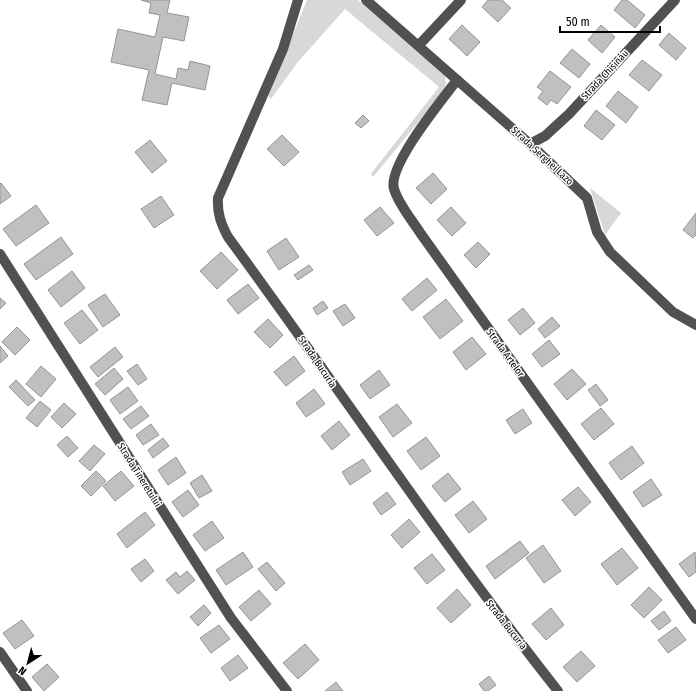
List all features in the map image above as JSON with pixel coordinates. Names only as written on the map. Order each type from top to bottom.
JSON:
[{"type":"street","name":"Strada Bucuria","points":[[298,0],[278,62],[218,198],[220,223],[228,238],[289,321],[350,410],[495,611],[558,691]]},
{"type":"street","name":"Strada Serghei Lazo","points":[[366,0],[530,144],[587,198],[597,232],[610,252],[673,312],[696,325]]},
{"type":"street","points":[[419,45],[461,0]]},
{"type":"street","name":"Strada Chișinău","points":[[530,144],[545,136],[569,114],[675,0]]},
{"type":"street","name":"Strada Artelor","points":[[457,80],[405,152],[397,167],[393,179],[394,189],[421,234],[696,619]]},
{"type":"street","name":"Strada Tineretului","points":[[0,254],[227,612],[286,691]]},
{"type":"street","points":[[0,652],[27,691]]},
{"type":"shaded area","points":[[307,0],[358,0],[445,74],[446,84],[443,92],[373,177],[371,174],[439,87],[345,9],[297,63],[271,99],[268,96]]},
{"type":"shaded area","points":[[590,188],[621,213],[605,235]]},
{"type":"building","points":[[141,0],[170,0],[167,13],[189,17],[184,41],[163,37],[155,74],[176,79],[178,68],[188,70],[190,61],[210,66],[205,90],[172,83],[167,105],[142,100],[149,70],[111,62],[118,29],[155,37],[160,15],[149,13],[151,3]]},
{"type":"building","points":[[488,0],[502,0],[511,8],[498,22],[482,7]]},
{"type":"building","points":[[622,0],[627,0],[645,15],[635,28],[614,10]]},
{"type":"building","points":[[462,25],[480,42],[467,56],[449,39]]},
{"type":"building","points":[[601,25],[615,37],[602,53],[588,40]]},
{"type":"building","points":[[669,33],[686,48],[676,60],[659,45]]},
{"type":"building","points":[[572,49],[590,64],[579,78],[560,63]]},
{"type":"building","points":[[642,60],[662,75],[649,91],[629,75]]},
{"type":"building","points":[[550,71],[571,87],[557,104],[551,100],[547,105],[538,98],[543,91],[537,87]]},
{"type":"building","points":[[618,91],[638,107],[626,123],[606,106]]},
{"type":"building","points":[[596,110],[615,125],[602,140],[584,126]]},
{"type":"building","points":[[363,115],[369,121],[361,128],[355,123]]},
{"type":"building","points":[[282,135],[299,152],[284,166],[267,149]]},
{"type":"building","points":[[150,140],[167,161],[152,173],[135,152]]},
{"type":"building","points":[[433,173],[447,189],[431,204],[416,188]]},
{"type":"building","points":[[1,183],[11,196],[0,204],[0,184]]},
{"type":"building","points":[[161,196],[174,215],[154,228],[141,209]]},
{"type":"building","points":[[36,205],[49,223],[16,246],[3,229]]},
{"type":"building","points":[[380,207],[394,223],[377,236],[364,220]]},
{"type":"building","points":[[451,207],[466,223],[452,236],[437,220]]},
{"type":"building","points":[[696,213],[696,235],[693,238],[683,230]]},
{"type":"building","points":[[61,237],[73,254],[36,280],[24,264]]},
{"type":"building","points":[[286,238],[299,257],[279,270],[267,251]]},
{"type":"building","points":[[478,242],[490,254],[476,268],[464,255]]},
{"type":"building","points":[[221,252],[238,270],[217,289],[200,271]]},
{"type":"building","points":[[309,265],[313,270],[298,280],[294,275]]},
{"type":"building","points":[[72,271],[85,288],[61,307],[48,290]]},
{"type":"building","points":[[427,278],[437,290],[412,311],[402,299]]},
{"type":"building","points":[[248,284],[259,298],[238,314],[227,300]]},
{"type":"building","points":[[105,294],[120,315],[103,327],[88,305]]},
{"type":"building","points":[[0,298],[6,303],[0,309]]},
{"type":"building","points":[[446,299],[463,321],[440,339],[423,317]]},
{"type":"building","points":[[323,301],[328,308],[317,315],[313,308]]},
{"type":"building","points":[[345,304],[355,318],[343,326],[333,311]]},
{"type":"building","points":[[523,308],[535,323],[520,335],[508,320]]},
{"type":"building","points":[[82,310],[98,330],[80,344],[64,323]]},
{"type":"building","points":[[552,317],[560,326],[545,338],[538,329]]},
{"type":"building","points":[[268,319],[283,335],[270,348],[254,332]]},
{"type":"building","points":[[17,327],[30,340],[15,355],[2,342]]},
{"type":"building","points":[[472,337],[486,354],[466,370],[453,352]]},
{"type":"building","points":[[549,340],[560,354],[542,367],[532,354]]},
{"type":"building","points":[[0,346],[8,356],[0,363]]},
{"type":"building","points":[[115,347],[123,357],[98,377],[90,367]]},
{"type":"building","points":[[294,356],[305,371],[286,386],[274,372]]},
{"type":"building","points":[[137,364],[147,379],[138,385],[127,371]]},
{"type":"building","points":[[41,366],[56,379],[41,397],[26,384]]},
{"type":"building","points":[[114,368],[123,379],[105,395],[95,384]]},
{"type":"building","points":[[572,369],[586,384],[567,400],[554,384]]},
{"type":"building","points":[[379,370],[390,385],[370,399],[360,385]]},
{"type":"building","points":[[16,380],[35,400],[28,406],[9,387]]},
{"type":"building","points":[[596,384],[608,400],[600,406],[588,390]]},
{"type":"building","points":[[128,387],[138,401],[120,414],[110,400]]},
{"type":"building","points":[[314,389],[325,404],[306,417],[296,403]]},
{"type":"building","points":[[40,401],[51,410],[37,427],[26,418]]},
{"type":"building","points":[[64,403],[76,414],[62,428],[51,417]]},
{"type":"building","points":[[397,404],[412,423],[393,437],[379,417]]},
{"type":"building","points":[[141,406],[149,416],[131,429],[123,419]]},
{"type":"building","points":[[601,408],[614,424],[594,440],[581,424]]},
{"type":"building","points":[[523,409],[532,423],[515,434],[506,420]]},
{"type":"building","points":[[339,421],[350,435],[332,450],[321,436]]},
{"type":"building","points":[[151,424],[159,435],[143,445],[136,435]]},
{"type":"building","points":[[67,436],[78,448],[68,457],[57,445]]},
{"type":"building","points":[[426,437],[440,456],[421,470],[407,451]]},
{"type":"building","points":[[163,438],[169,446],[153,458],[148,450]]},
{"type":"building","points":[[94,445],[105,454],[90,471],[79,461]]},
{"type":"building","points":[[632,446],[644,463],[621,480],[609,463]]},
{"type":"building","points":[[176,457],[186,473],[168,485],[158,470]]},
{"type":"building","points":[[363,459],[371,471],[350,485],[342,472]]},
{"type":"building","points":[[96,471],[106,481],[91,496],[81,486]]},
{"type":"building","points":[[121,471],[134,486],[115,501],[103,486]]},
{"type":"building","points":[[448,473],[461,489],[445,502],[432,486]]},
{"type":"building","points":[[202,475],[212,491],[199,498],[190,483]]},
{"type":"building","points":[[651,479],[662,495],[643,507],[633,492]]},
{"type":"building","points":[[578,487],[591,502],[575,516],[562,500]]},
{"type":"building","points":[[188,490],[199,505],[183,517],[172,502]]},
{"type":"building","points":[[387,492],[396,504],[381,515],[373,503]]},
{"type":"building","points":[[473,501],[487,519],[469,533],[455,515]]},
{"type":"building","points":[[145,512],[155,525],[127,548],[117,534]]},
{"type":"building","points":[[409,519],[420,532],[402,548],[391,535]]},
{"type":"building","points":[[212,521],[224,538],[205,551],[193,535]]},
{"type":"building","points":[[520,541],[529,553],[495,579],[486,566]]},
{"type":"building","points":[[543,545],[561,571],[544,583],[526,558]]},
{"type":"building","points":[[622,548],[638,568],[617,585],[601,564]]},
{"type":"building","points":[[243,552],[253,567],[226,585],[216,570]]},
{"type":"building","points":[[695,552],[696,572],[689,577],[679,564]]},
{"type":"building","points":[[432,554],[445,570],[427,584],[414,568]]},
{"type":"building","points":[[145,559],[154,571],[141,582],[131,569]]},
{"type":"building","points":[[267,562],[285,583],[276,591],[258,569]]},
{"type":"building","points":[[187,571],[195,580],[178,594],[166,580],[176,572],[180,577]]},
{"type":"building","points":[[649,587],[662,600],[644,618],[631,605]]},
{"type":"building","points":[[457,589],[471,605],[451,623],[437,608]]},
{"type":"building","points":[[259,590],[271,604],[251,621],[239,607]]},
{"type":"building","points":[[204,605],[211,613],[198,626],[190,617]]},
{"type":"building","points":[[551,608],[564,625],[546,640],[532,624]]},
{"type":"building","points":[[664,611],[671,621],[659,630],[651,621]]},
{"type":"building","points":[[22,620],[34,636],[15,649],[3,633]]},
{"type":"building","points":[[219,625],[230,639],[211,653],[200,638]]},
{"type":"building","points":[[676,627],[686,640],[668,653],[658,640]]},
{"type":"building","points":[[305,644],[319,660],[298,679],[283,663]]},
{"type":"building","points":[[581,651],[595,666],[577,682],[563,667]]},
{"type":"building","points":[[238,655],[248,668],[230,681],[221,668]]},
{"type":"building","points":[[47,664],[59,677],[44,691],[32,677]]},
{"type":"building","points":[[489,676],[496,685],[488,691],[484,691],[479,684]]},
{"type":"building","points":[[336,682],[343,691],[325,691]]}]
